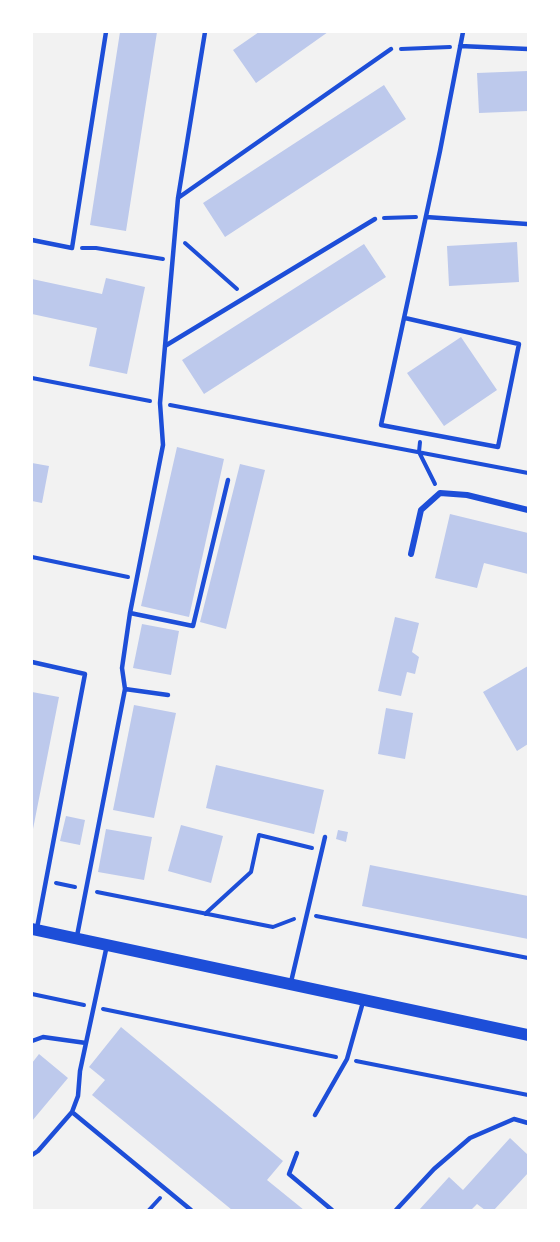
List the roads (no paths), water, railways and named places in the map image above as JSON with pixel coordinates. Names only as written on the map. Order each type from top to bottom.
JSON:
[{"type":"main road","points":[[34,930],[528,1035]]},
{"type":"street","points":[[411,554],[421,510],[440,493],[467,495],[528,510]]},
{"type":"lane","points":[[32,240],[72,248],[106,32]]},
{"type":"lane","points":[[77,939],[125,688],[122,668],[130,613],[163,445],[160,403],[178,198],[205,34],[211,32]]},
{"type":"lane","points":[[405,318],[519,344],[498,447],[381,425],[463,32]]},
{"type":"lane","points":[[460,46],[528,49]]},
{"type":"lane","points":[[178,198],[391,49]]},
{"type":"lane","points":[[426,217],[527,224]]},
{"type":"lane","points":[[165,346],[375,219]]},
{"type":"lane","points":[[130,613],[193,626],[228,480]]},
{"type":"lane","points":[[32,662],[85,674],[46,881],[34,930]]},
{"type":"lane","points":[[125,688],[168,695]]},
{"type":"lane","points":[[290,985],[325,837]]},
{"type":"lane","points":[[32,1155],[72,1112],[78,1096],[80,1071],[107,945]]},
{"type":"lane","points":[[315,1115],[347,1059],[364,1000]]},
{"type":"lane","points":[[32,1041],[43,1037],[86,1043]]},
{"type":"lane","points":[[72,1112],[191,1210]]},
{"type":"lane","points":[[396,1210],[434,1169],[470,1138],[514,1119],[528,1123]]},
{"type":"lane","points":[[297,1153],[289,1174],[332,1210]]}]
